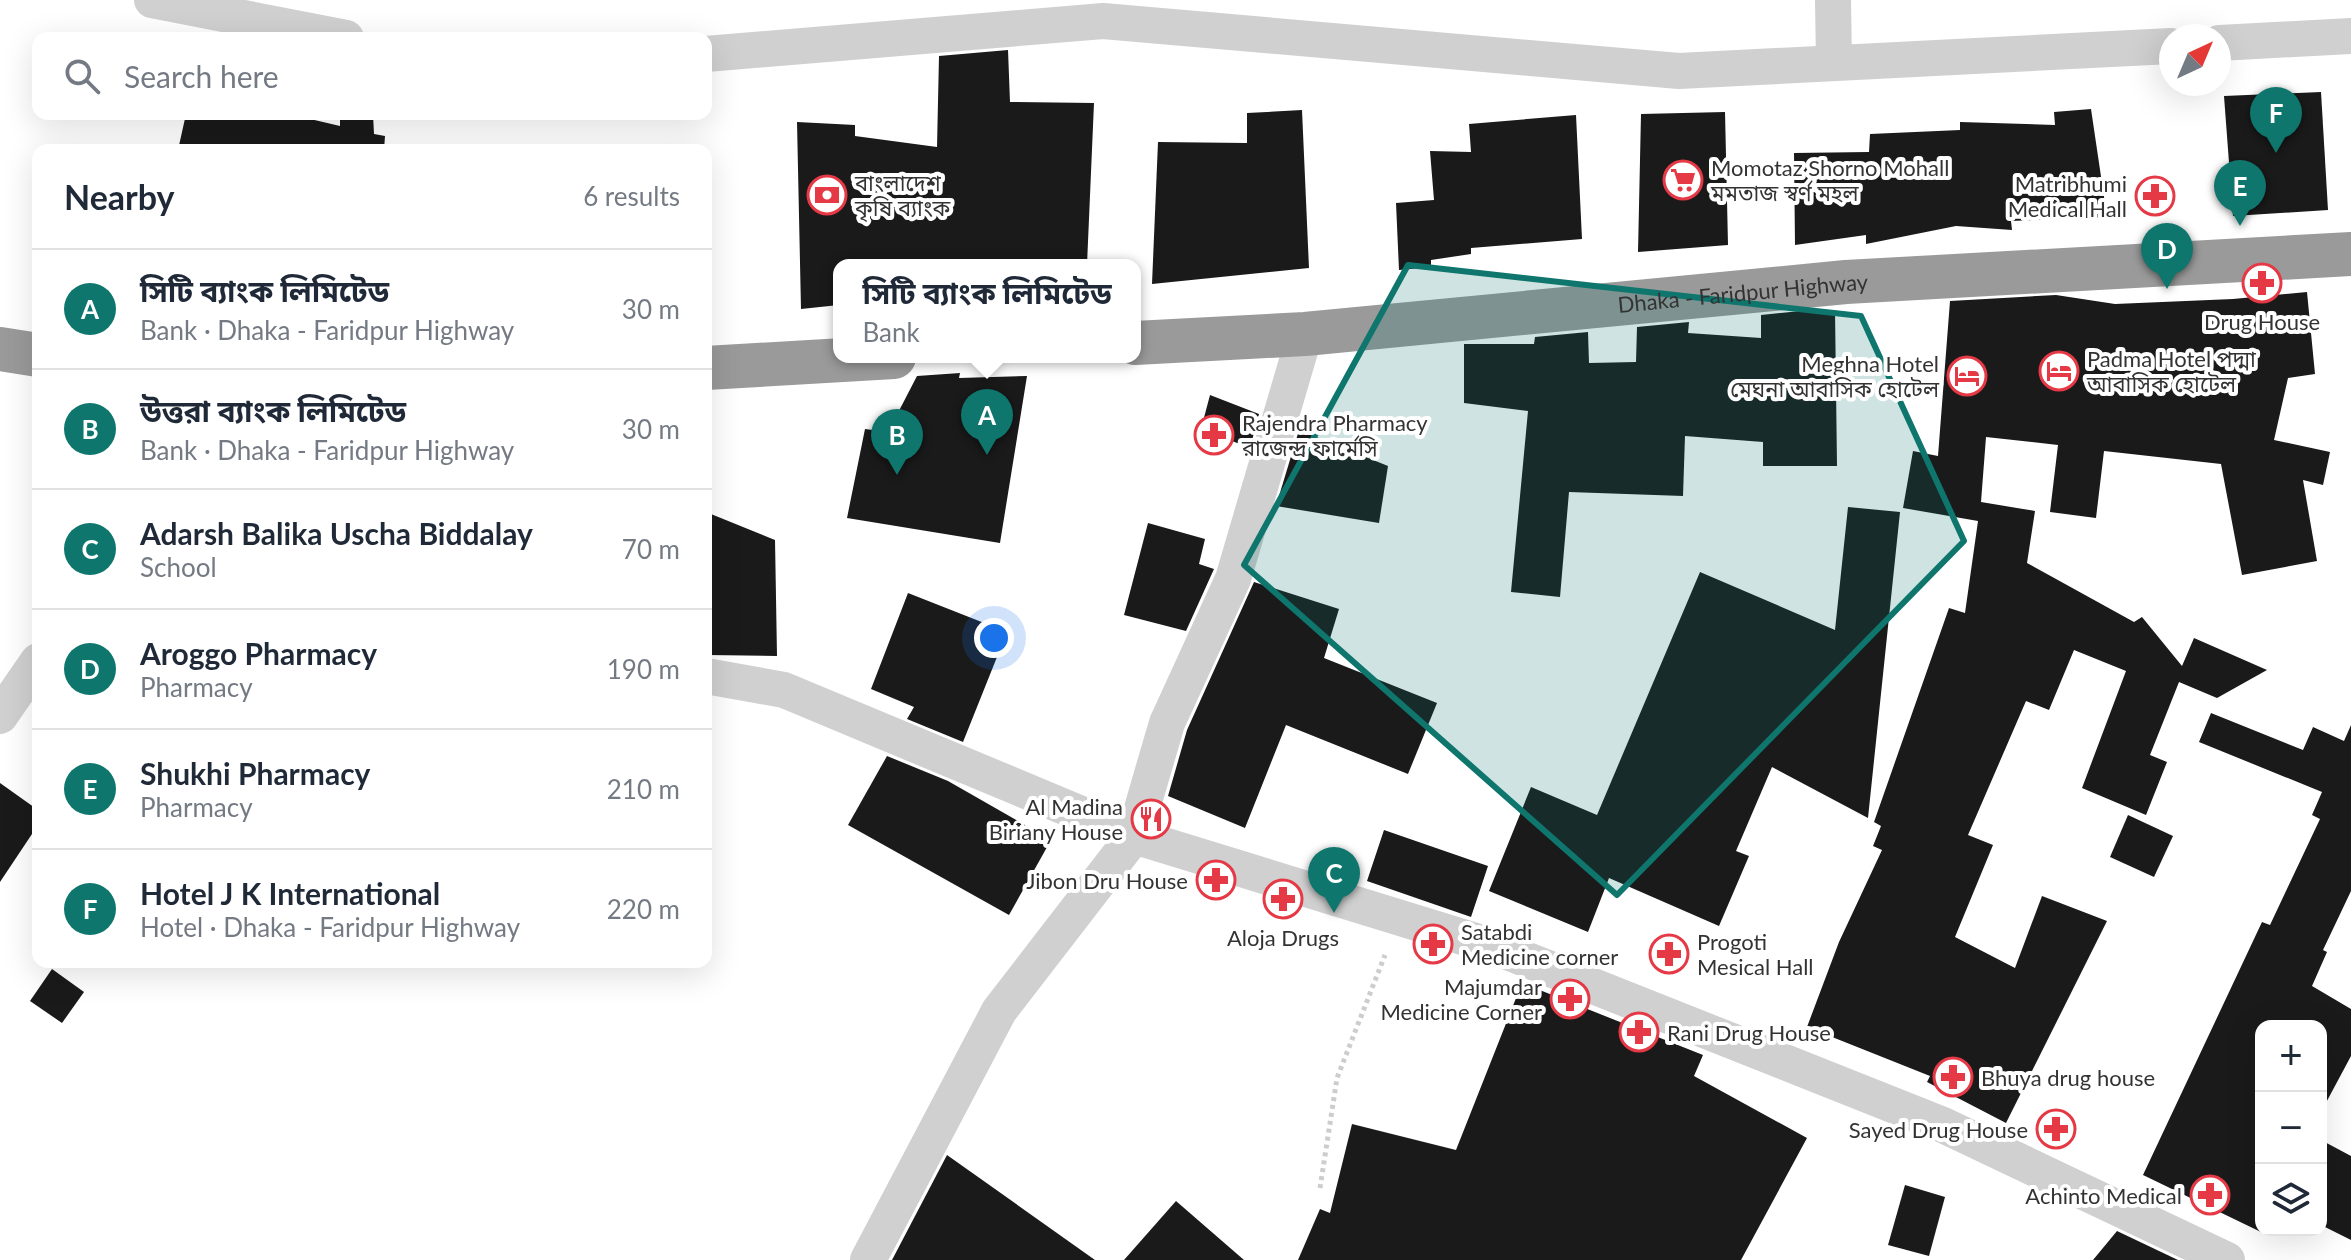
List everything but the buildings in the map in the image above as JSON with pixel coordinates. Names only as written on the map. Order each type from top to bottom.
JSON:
[{"type":"highway","name":"Dhaka - Faridpur Highway","points":[[1141,343],[1305,334],[1846,282],[2351,254]]},
{"type":"highway","points":[[0,349],[32,354]]},
{"type":"highway","points":[[712,368],[833,361]]},
{"type":"street","points":[[152,0],[315,32]]},
{"type":"street","points":[[1833,0],[1834,63]]},
{"type":"street","points":[[712,54],[1103,21],[1679,71],[2159,47]]},
{"type":"street","points":[[2231,42],[2351,36]]},
{"type":"street","points":[[868,1260],[999,1011],[1134,836],[1167,723],[1233,579],[1305,334]]},
{"type":"street","points":[[0,716],[32,670]]},
{"type":"street","points":[[712,677],[784,690],[1134,836],[1495,947],[1943,1125],[2227,1260]]},
{"type":"path","points":[[1320,1188],[1337,1078],[1401,917]]},
{"type":"highlighted area","points":[[1408,265],[1861,316],[1964,541],[1617,895],[1244,565]]},
{"type":"place","name":"Hotel J K International","points":[[2276,153]]},
{"type":"place","name":"Momotaz Shorno Mohall মমতাজ স্বর্ণ মহল","points":[[1683,180]]},
{"type":"place","name":"বাংলাদেশ কৃষি ব্যাংক","points":[[827,195]]},
{"type":"place","name":"Matribhumi Medical Hall","points":[[2155,196]]},
{"type":"place","name":"Shukhi Pharmacy","points":[[2240,226]]},
{"type":"place","name":"Drug House","points":[[2262,283]]},
{"type":"place","name":"Aroggo Pharmacy","points":[[2167,289]]},
{"type":"place","name":"Padma Hotel পদ্মা আবাসিক হোটেল","points":[[2059,371]]},
{"type":"place","name":"Meghna Hotel মেঘনা আবাসিক হোটেল","points":[[1967,376]]},
{"type":"place","name":"Rajendra Pharmacy রাজেন্দ্র ফার্মেসি","points":[[1214,435]]},
{"type":"place","name":"সিটি ব্যাংক লিমিটেড","points":[[987,455]]},
{"type":"place","name":"উত্তরা ব্যাংক লিমিটেড","points":[[897,475]]},
{"type":"place","name":"Al Madina Biriany House","points":[[1151,819]]},
{"type":"place","name":"Jibon Dru House","points":[[1216,880]]},
{"type":"place","name":"Aloja Drugs","points":[[1283,899]]},
{"type":"place","name":"Adarsh Balika Uscha Biddalay","points":[[1334,913]]},
{"type":"place","name":"Satabdi Medicine corner","points":[[1433,944]]},
{"type":"place","name":"Progoti Mesical Hall","points":[[1669,954]]},
{"type":"place","name":"Majumdar Medicine Corner","points":[[1570,999]]},
{"type":"place","name":"Rani Drug House","points":[[1639,1032]]},
{"type":"place","name":"Bhuya drug house","points":[[1953,1077]]},
{"type":"place","name":"Sayed Drug House","points":[[2056,1129]]},
{"type":"place","name":"Achinto Medical","points":[[2210,1195]]}]
